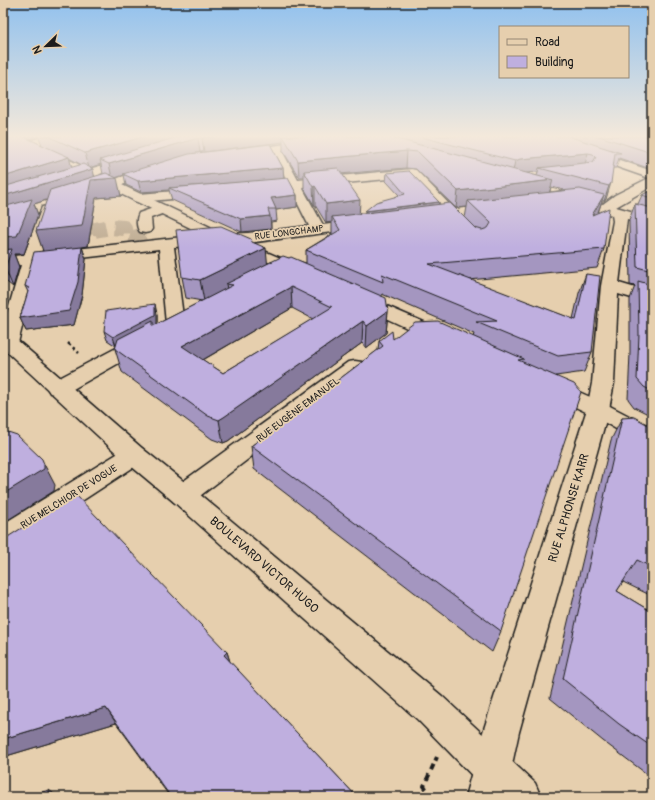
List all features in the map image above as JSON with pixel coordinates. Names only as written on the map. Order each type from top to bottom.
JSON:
[{"type":"street","points":[[88,173],[222,238],[315,280]]},
{"type":"street","points":[[69,180],[90,173]]},
{"type":"street","points":[[93,191],[145,173]]},
{"type":"street","points":[[288,173],[318,229]]},
{"type":"street","points":[[252,188],[292,180],[401,173]]},
{"type":"street","points":[[412,173],[467,230]]},
{"type":"street","points":[[614,209],[620,198],[652,181]]},
{"type":"street","points":[[139,198],[215,191]]},
{"type":"street","points":[[565,200],[614,209],[652,221]]},
{"type":"street","points":[[5,340],[47,205]]},
{"type":"street","points":[[416,218],[510,207]]},
{"type":"street","points":[[145,223],[162,209]]},
{"type":"street","name":"RUE ALPHONSE KARR","points":[[488,783],[501,732],[598,409],[603,383],[610,286],[620,220],[614,209]]},
{"type":"street","name":"RUE LONGCHAMP","points":[[3,262],[222,238],[248,238],[378,222]]},
{"type":"street","points":[[91,252],[94,235]]},
{"type":"street","points":[[58,388],[181,321],[166,244]]},
{"type":"street","points":[[269,276],[287,267]]},
{"type":"street","points":[[610,286],[652,299]]},
{"type":"street","points":[[343,292],[405,330],[457,344]]},
{"type":"street","name":"BOULEVARD VICTOR HUGO","points":[[5,340],[134,455],[183,495],[430,708],[488,783],[521,797]]},
{"type":"street","name":"RUE EUGÈNE EMANUEL","points":[[183,495],[372,355]]},
{"type":"street","points":[[535,380],[598,409],[652,439]]},
{"type":"street","name":"RUE MELCHIOR DE VOGUE","points":[[3,538],[134,455]]},
{"type":"path","points":[[68,343],[79,353]]},
{"type":"building","points":[[3,173],[15,173],[3,177]]},
{"type":"building","points":[[51,173],[79,173],[3,196],[3,187]]},
{"type":"building","points":[[105,173],[117,178],[91,180],[82,226],[36,231],[50,190]]},
{"type":"building","points":[[125,173],[224,173],[138,181],[123,174]]},
{"type":"building","points":[[305,173],[342,173],[360,200],[326,204],[315,186],[313,187]]},
{"type":"building","points":[[387,173],[411,173],[439,202],[365,211],[376,202],[405,194]]},
{"type":"building","points":[[440,173],[528,173],[553,180],[458,191]]},
{"type":"building","points":[[560,173],[612,173],[609,186]]},
{"type":"building","points":[[288,178],[297,195],[271,198],[276,209],[268,209],[270,216],[241,219],[169,188]]},
{"type":"building","points":[[580,189],[604,195],[592,215],[609,208],[604,249],[429,264],[576,320],[586,274],[600,276],[592,352],[558,356],[476,322],[497,321],[382,274],[383,282],[306,250],[340,230],[332,217],[450,203],[475,228],[482,230],[488,228],[491,223],[468,201]]},
{"type":"building","points":[[652,190],[652,198],[642,195]]},
{"type":"building","points":[[32,199],[17,236],[3,237],[3,207]]},
{"type":"building","points":[[635,204],[652,208],[652,271],[637,267]]},
{"type":"building","points":[[221,226],[251,239],[252,242],[266,248],[200,280],[182,277],[176,230]]},
{"type":"building","points":[[82,247],[78,282],[69,311],[20,318],[29,288],[25,286],[34,252]]},
{"type":"building","points":[[12,249],[5,268],[3,267],[3,250]]},
{"type":"building","points":[[283,256],[289,258],[291,257],[386,298],[388,311],[367,326],[363,321],[219,420],[208,416],[115,349],[118,339],[153,321],[153,326],[233,285],[226,284]],"holes":[[[291,287],[332,307],[223,373],[182,346]]]},
{"type":"building","points":[[638,281],[652,285],[652,391],[644,387],[637,379],[639,334]]},
{"type":"building","points":[[155,304],[155,315],[113,337],[104,331],[106,311]]},
{"type":"building","points":[[438,321],[524,359],[518,360],[574,384],[581,392],[501,631],[251,446],[383,346],[379,341],[392,331],[393,339],[415,322]]},
{"type":"building","points":[[634,417],[652,427],[652,567],[637,560],[617,591],[652,612],[652,747],[619,724],[563,679],[622,418]]},
{"type":"building","points":[[8,432],[17,435],[42,459],[44,469],[3,494],[3,435]]},
{"type":"building","points":[[75,494],[227,652],[224,655],[357,797],[171,797],[106,708],[3,739],[3,540]]},
{"type":"building","points":[[49,790],[49,797],[26,797]]},
{"type":"tunnel","points":[[94,235],[95,230],[110,227],[124,228],[124,236],[135,238],[146,234],[145,229]]}]
